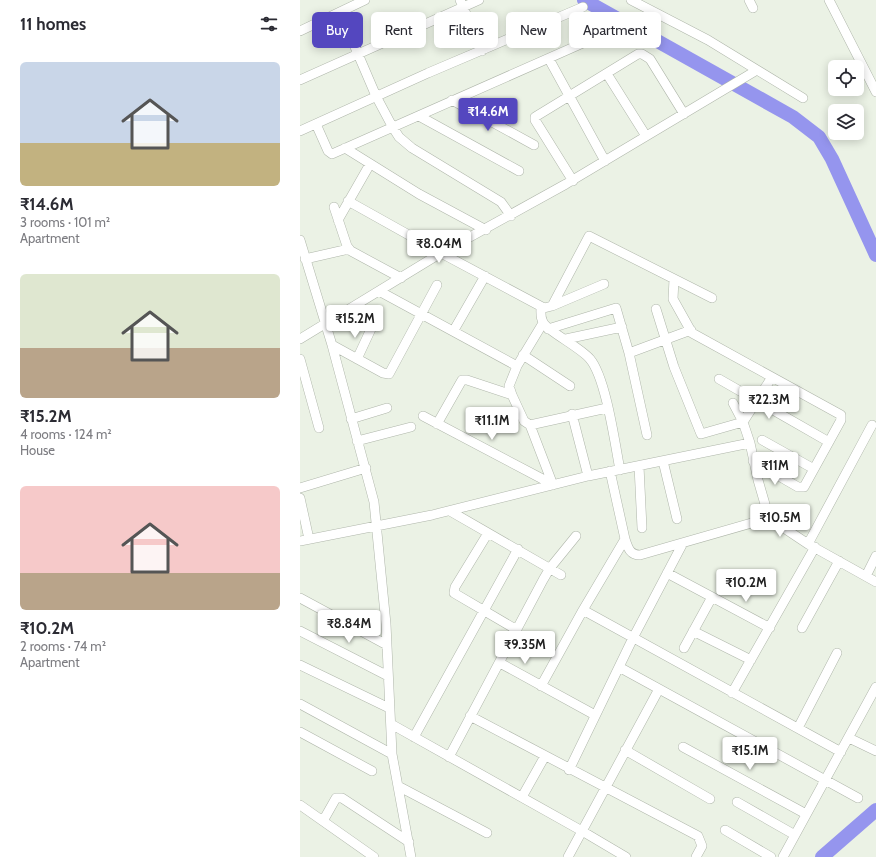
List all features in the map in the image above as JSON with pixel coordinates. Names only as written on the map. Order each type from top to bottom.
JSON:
[{"type":"street","points":[[340,12],[365,0]]},
{"type":"street","points":[[300,80],[462,4],[479,0]]},
{"type":"street","points":[[631,0],[708,40],[803,98]]},
{"type":"street","points":[[829,0],[876,92]]},
{"type":"street","points":[[462,4],[482,51]]},
{"type":"street","points":[[300,131],[376,96],[583,8]]},
{"type":"street","points":[[300,30],[312,25]]},
{"type":"street","points":[[355,48],[376,96],[399,137],[408,145],[501,202],[511,216]]},
{"type":"street","points":[[316,124],[329,153],[332,154],[392,126],[419,116],[452,100],[573,48]]},
{"type":"street","points":[[572,181],[534,119],[537,115],[638,54],[647,56],[684,114]]},
{"type":"street","points":[[549,59],[605,161]]},
{"type":"street","points":[[300,339],[325,326],[441,253],[486,230],[572,181],[726,90],[757,70]]},
{"type":"street","points":[[607,74],[646,136]]},
{"type":"street","points":[[452,100],[534,145]]},
{"type":"street","points":[[419,116],[519,171]]},
{"type":"street","points":[[345,148],[419,194],[486,230]]},
{"type":"street","points":[[338,220],[370,164]]},
{"type":"street","points":[[348,201],[541,307],[552,306],[604,284]]},
{"type":"street","points":[[334,208],[349,249],[400,278]]},
{"type":"street","points":[[552,306],[586,239],[589,236],[712,298]]},
{"type":"street","points":[[300,240],[332,345],[374,502],[386,624],[392,754],[411,857]]},
{"type":"street","points":[[305,259],[349,249]]},
{"type":"street","points":[[454,330],[485,276]]},
{"type":"street","points":[[674,279],[673,299],[691,330],[696,335],[841,415],[841,420],[806,485],[801,488],[753,461]]},
{"type":"street","points":[[332,345],[383,373],[389,374],[437,285]]},
{"type":"street","points":[[379,291],[454,330],[517,366]]},
{"type":"street","points":[[541,307],[546,326],[583,352],[593,363],[599,376],[620,470]]},
{"type":"street","points":[[552,485],[530,425],[524,421],[512,395],[510,386],[517,366],[523,355],[546,326],[614,308],[617,309],[629,353],[647,435]]},
{"type":"street","points":[[656,309],[665,339],[700,432],[703,435],[743,422],[772,377]]},
{"type":"street","points":[[566,339],[622,327]]},
{"type":"street","points":[[357,359],[371,329]]},
{"type":"street","points":[[629,353],[691,330]]},
{"type":"street","points":[[523,355],[570,386]]},
{"type":"street","points":[[300,359],[318,428]]},
{"type":"street","points":[[719,379],[828,442]]},
{"type":"street","points":[[437,424],[462,380],[467,380],[512,395]]},
{"type":"street","points":[[733,403],[743,422],[750,443],[753,461],[769,518],[876,582]]},
{"type":"street","points":[[351,419],[387,408]]},
{"type":"street","points":[[530,425],[572,414],[607,408]]},
{"type":"street","points":[[572,414],[588,476]]},
{"type":"street","points":[[423,416],[552,485]]},
{"type":"street","points":[[732,693],[770,628],[872,425]]},
{"type":"street","points":[[357,441],[411,427]]},
{"type":"street","points":[[762,440],[814,469]]},
{"type":"street","points":[[300,541],[450,511],[610,471],[750,443]]},
{"type":"street","points":[[663,461],[677,519]]},
{"type":"street","points":[[639,466],[642,528]]},
{"type":"street","points":[[300,488],[366,468]]},
{"type":"street","points":[[610,471],[625,540],[629,550],[635,555],[640,555],[769,518]]},
{"type":"street","points":[[300,498],[309,539]]},
{"type":"street","points":[[450,511],[561,575]]},
{"type":"street","points":[[488,533],[454,590],[456,595],[517,630]]},
{"type":"street","points":[[449,757],[550,568],[576,536]]},
{"type":"street","points":[[541,686],[582,610],[625,540]]},
{"type":"street","points":[[569,770],[633,638],[683,543]]},
{"type":"street","points":[[414,737],[518,549]]},
{"type":"street","points":[[866,576],[876,556]]},
{"type":"street","points":[[802,628],[839,561]]},
{"type":"street","points":[[668,573],[770,628]]},
{"type":"street","points":[[684,648],[712,597]]},
{"type":"street","points":[[300,598],[387,645]]},
{"type":"street","points":[[582,610],[841,752]]},
{"type":"street","points":[[300,631],[388,676]]},
{"type":"street","points":[[693,631],[751,660]]},
{"type":"street","points":[[798,728],[837,653]]},
{"type":"street","points":[[500,663],[595,715]]},
{"type":"street","points":[[300,665],[389,708]]},
{"type":"street","points":[[619,667],[858,798]]},
{"type":"street","points":[[568,857],[625,750],[660,689]]},
{"type":"street","points":[[782,857],[875,692]]},
{"type":"street","points":[[300,704],[392,754]]},
{"type":"street","points":[[470,716],[569,770],[698,836],[702,846],[696,857]]},
{"type":"street","points":[[391,724],[582,830],[623,856]]},
{"type":"street","points":[[300,732],[372,771]]},
{"type":"street","points":[[848,738],[876,752]]},
{"type":"street","points":[[683,747],[806,814]]},
{"type":"street","points":[[625,750],[710,799]]},
{"type":"street","points":[[522,797],[544,756]]},
{"type":"street","points":[[398,786],[487,833]]},
{"type":"street","points":[[323,821],[334,801],[339,797],[408,842]]},
{"type":"street","points":[[737,802],[795,835]]},
{"type":"street","points":[[300,805],[374,857]]},
{"type":"street","points":[[725,830],[771,857]]},
{"type":"waterway","points":[[584,0],[793,117],[819,137],[832,159],[876,255]]},
{"type":"waterway","points":[[822,857],[876,810]]}]
